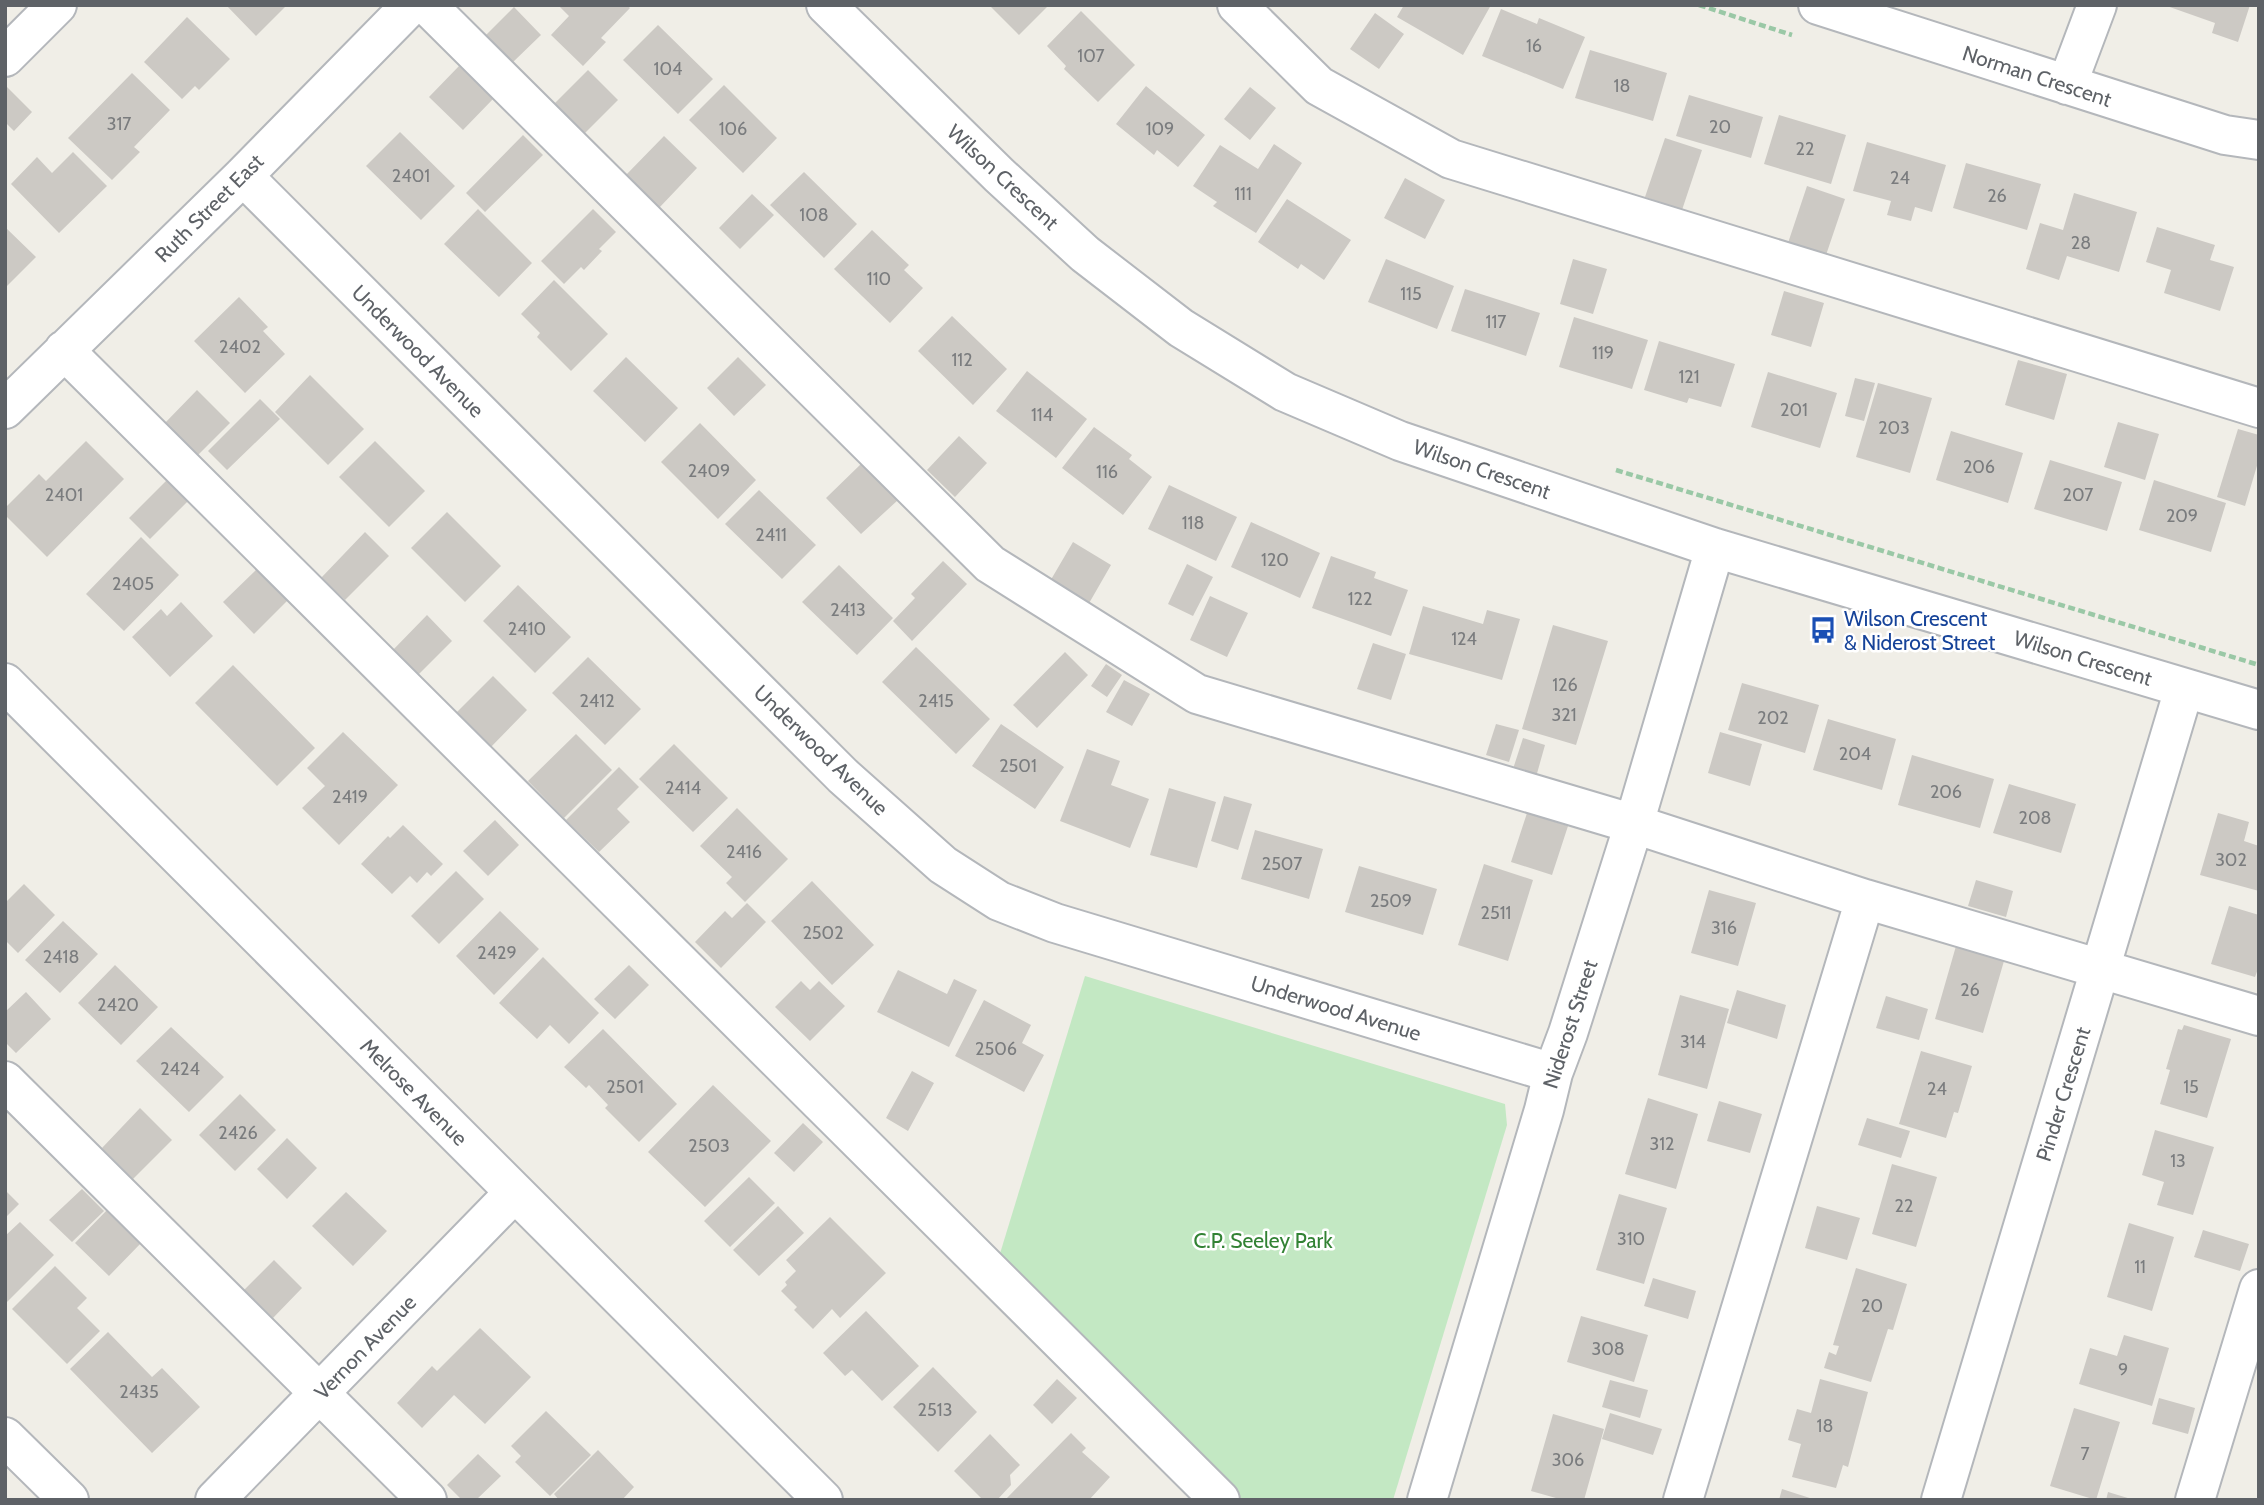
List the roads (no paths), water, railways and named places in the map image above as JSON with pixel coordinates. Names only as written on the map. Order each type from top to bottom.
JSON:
[{"type":"street","points":[[5,57],[57,5]]},
{"type":"street","name":"Ruth Street East","points":[[5,409],[243,176],[411,5]]},
{"type":"street","points":[[427,5],[990,565],[1197,694],[1634,824],[1865,899],[2259,1016]]},
{"type":"street","name":"Wilson Crescent","points":[[826,5],[999,175],[1085,254],[1181,328],[1285,392],[1400,441],[1715,548],[2259,710]]},
{"type":"street","points":[[1237,5],[1319,86],[1451,159],[2259,408]]},
{"type":"street","name":"Norman Crescent","points":[[1818,5],[2225,135],[2259,140]]},
{"type":"street","points":[[2067,85],[2097,5]]},
{"type":"street","name":"Underwood Avenue","points":[[243,176],[843,776],[943,865],[999,901],[1055,923],[1553,1073]]},
{"type":"street","points":[[64,350],[1220,1500]]},
{"type":"street","name":"Niderost Street","points":[[1427,1500],[1553,1073],[1634,824],[1715,548]]},
{"type":"street","name":"Melrose Avenue","points":[[5,683],[823,1500]]},
{"type":"street","name":"Pinder Crescent","points":[[1941,1500],[2184,689]]},
{"type":"street","points":[[1683,1500],[1865,899]]},
{"type":"street","points":[[5,1081],[427,1500]]},
{"type":"street","name":"Vernon Avenue","points":[[215,1500],[514,1193]]},
{"type":"street","points":[[2195,1500],[2259,1289]]},
{"type":"street","points":[[5,1437],[69,1500]]},
{"type":"place","name":"Wilson Crescent & Niderost Street","points":[[1823,630]]},
{"type":"park label","name":"C.P. Seeley Park","points":[[1263,1240]]}]
